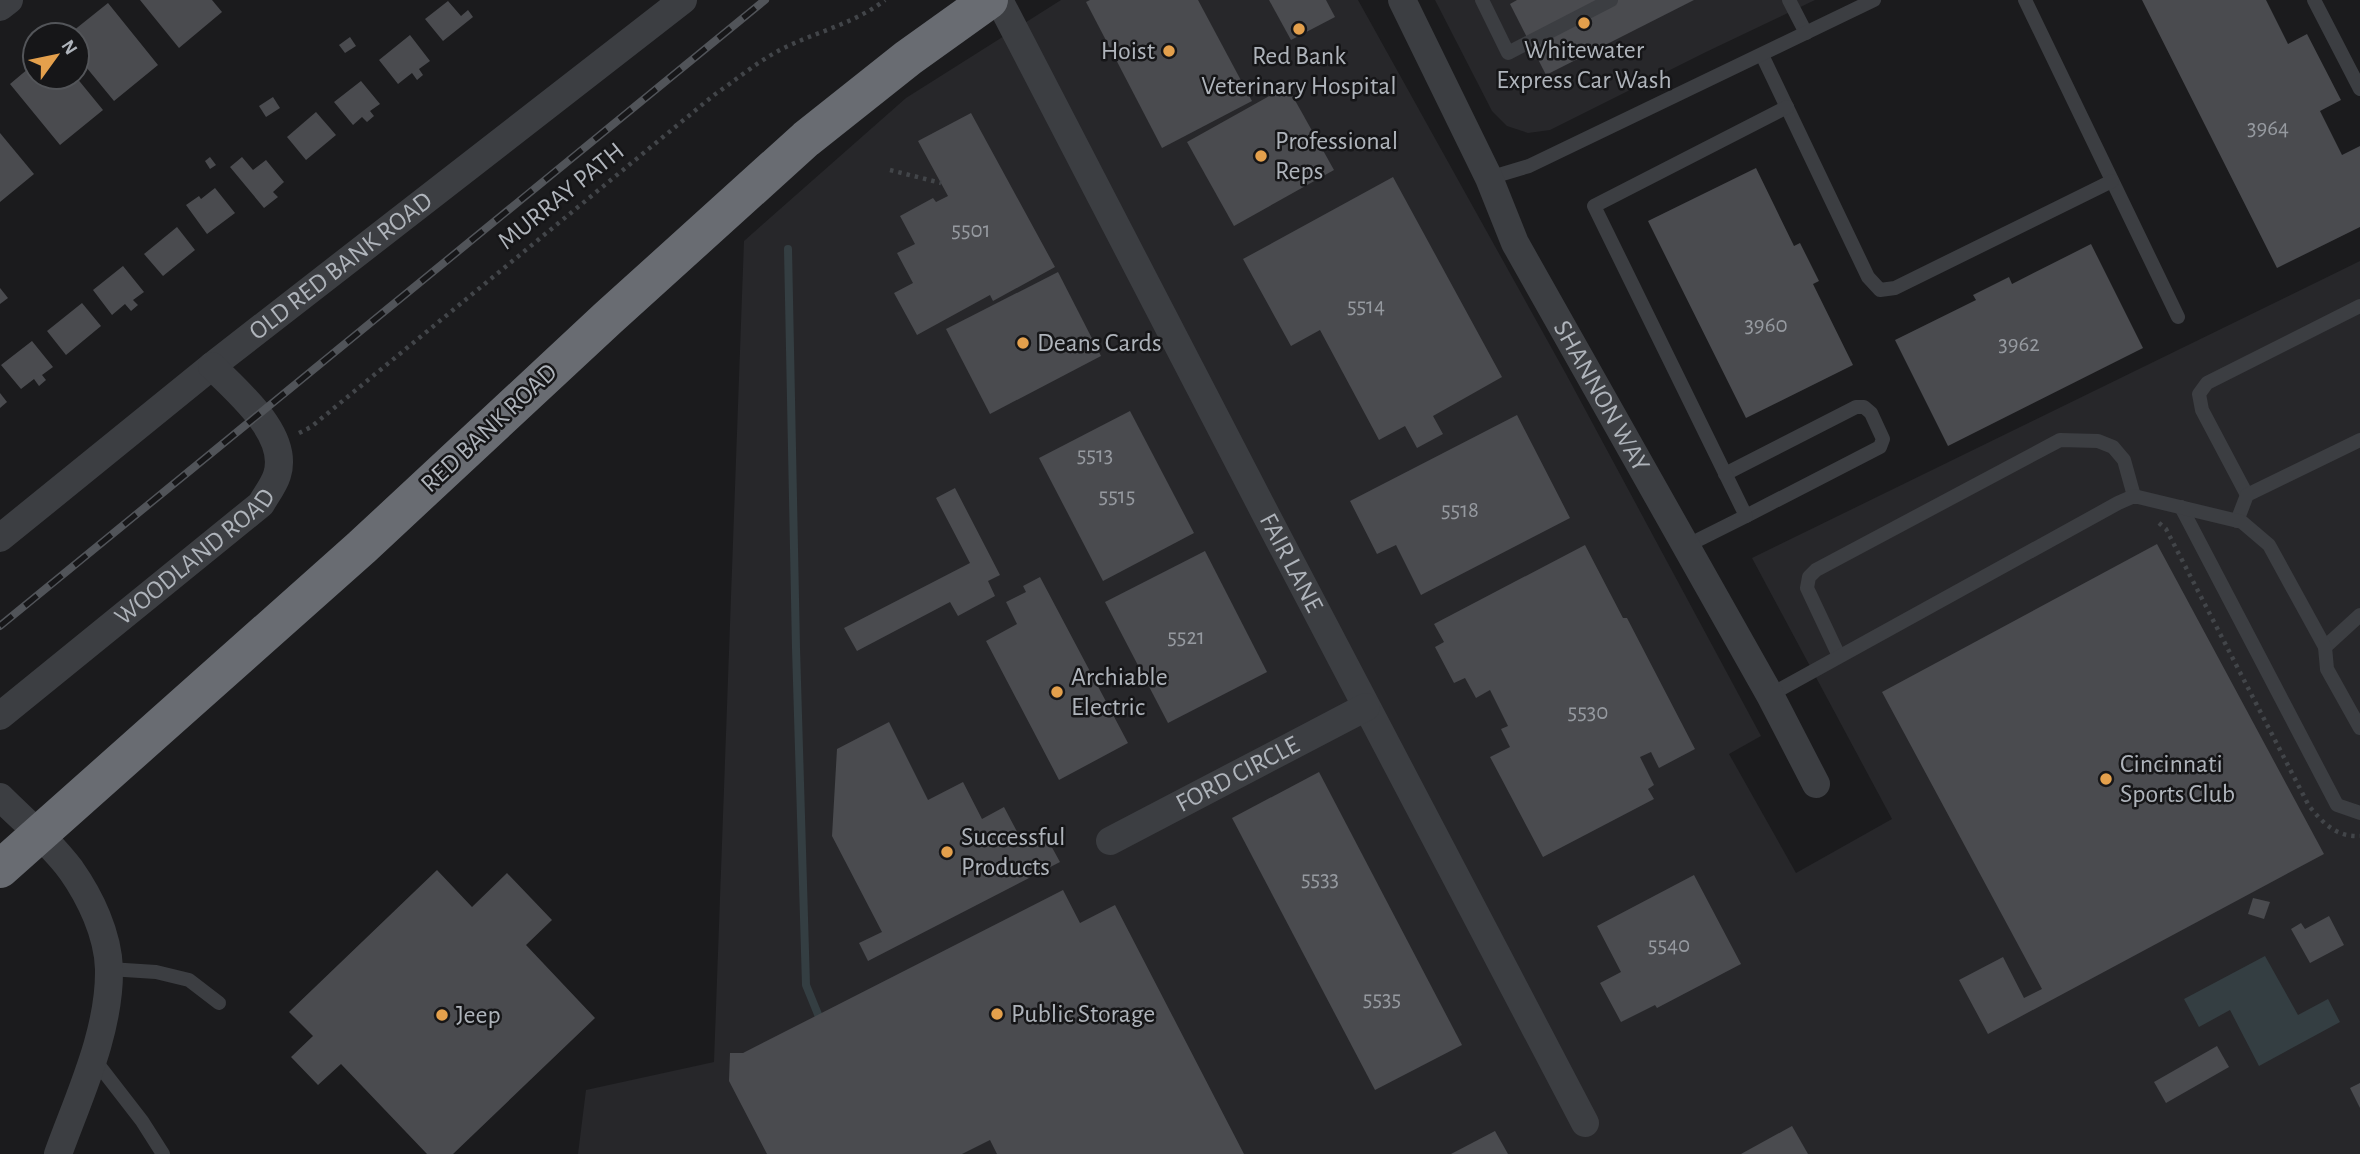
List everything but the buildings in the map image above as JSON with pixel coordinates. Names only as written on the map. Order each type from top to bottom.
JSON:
[{"type":"highway","name":"RED BANK ROAD","points":[[0,869],[362,547],[598,327],[806,139],[908,58],[989,0]]},
{"type":"street","points":[[0,7],[9,0]]},
{"type":"street","name":"OLD RED BANK ROAD","points":[[0,538],[212,366],[683,0]]},
{"type":"street","name":"FAIR LANE","points":[[999,0],[1585,1123]]},
{"type":"street","name":"SHANNON WAY","points":[[1402,0],[1489,178],[1515,243],[1770,695],[1816,784]]},
{"type":"street","name":"WOODLAND ROAD","points":[[0,716],[261,504],[277,476],[278,446],[258,415],[212,366]]},
{"type":"street","name":"FORD CIRCLE","points":[[1110,841],[1366,707]]},
{"type":"street","points":[[0,797],[40,833],[71,871],[86,896],[105,940],[109,968],[105,1004],[93,1058],[58,1154]]},
{"type":"lane","points":[[1482,0],[1508,52],[1611,0]]},
{"type":"lane","points":[[1789,0],[1806,33]]},
{"type":"lane","points":[[1489,178],[1529,166],[1874,0]]},
{"type":"lane","points":[[2025,0],[2178,317]]},
{"type":"lane","points":[[2314,0],[2360,89]]},
{"type":"lane","points":[[1762,55],[1868,277],[1876,288],[1895,288],[2112,181]]},
{"type":"lane","points":[[1746,516],[1594,206],[1787,107]]},
{"type":"lane","points":[[2247,495],[2202,410],[2199,394],[2207,383],[2360,306]]},
{"type":"lane","points":[[1686,545],[1880,447],[1883,439],[1871,413],[1864,407],[1856,407],[1725,474]]},
{"type":"lane","points":[[2237,521],[2247,495],[2360,439]]},
{"type":"lane","points":[[1839,656],[1807,588],[1808,579],[1812,572],[1863,544],[2060,440],[2098,441],[2113,446],[2124,460],[2134,496]]},
{"type":"lane","points":[[1770,695],[2134,496],[2242,522],[2269,545],[2325,647],[2327,668],[2360,728]]},
{"type":"lane","points":[[2181,508],[2337,805],[2360,813]]},
{"type":"lane","points":[[2325,647],[2360,615]]},
{"type":"lane","points":[[109,968],[156,972],[189,980],[219,1003]]},
{"type":"lane","points":[[93,1058],[142,1121],[163,1154]]},
{"type":"path","name":"MURRAY PATH","points":[[278,446],[311,427],[714,94],[782,49],[821,34],[885,0]]},
{"type":"path","points":[[890,170],[941,183]]},
{"type":"path","points":[[2152,517],[2166,529],[2277,747]]},
{"type":"shaded area","points":[[1061,0],[1358,0],[1566,374],[1761,736],[1729,754],[1796,873],[1892,819],[1752,558],[2360,261],[2360,1154],[578,1154],[586,1090],[714,1062],[744,241],[906,98]]},
{"type":"shaded area","points":[[1435,0],[1815,0],[1550,130],[1528,133],[1507,126],[1492,111]]},
{"type":"shaded area","points":[[2265,956],[2298,1015],[2328,999],[2340,1022],[2259,1066],[2230,1010],[2199,1027],[2184,999]]},
{"type":"waterway","points":[[788,249],[806,985],[822,1024]]},
{"type":"railway","points":[[0,626],[765,0]]},
{"type":"place","name":"Whitewater Express Car Wash","points":[[1584,23]]},
{"type":"place","name":"Red Bank Veterinary Hospital","points":[[1299,29]]},
{"type":"place","name":"Hoist","points":[[1169,51]]},
{"type":"place","name":"Professional Reps","points":[[1261,156]]},
{"type":"place","name":"Deans Cards","points":[[1023,343]]},
{"type":"place","name":"Archiable Electric","points":[[1057,692]]},
{"type":"place","name":"Cincinnati Sports Club","points":[[2106,779]]},
{"type":"place","name":"Successful Products","points":[[947,852]]},
{"type":"place","name":"Public Storage","points":[[997,1014]]},
{"type":"place","name":"Jeep","points":[[442,1015]]}]
